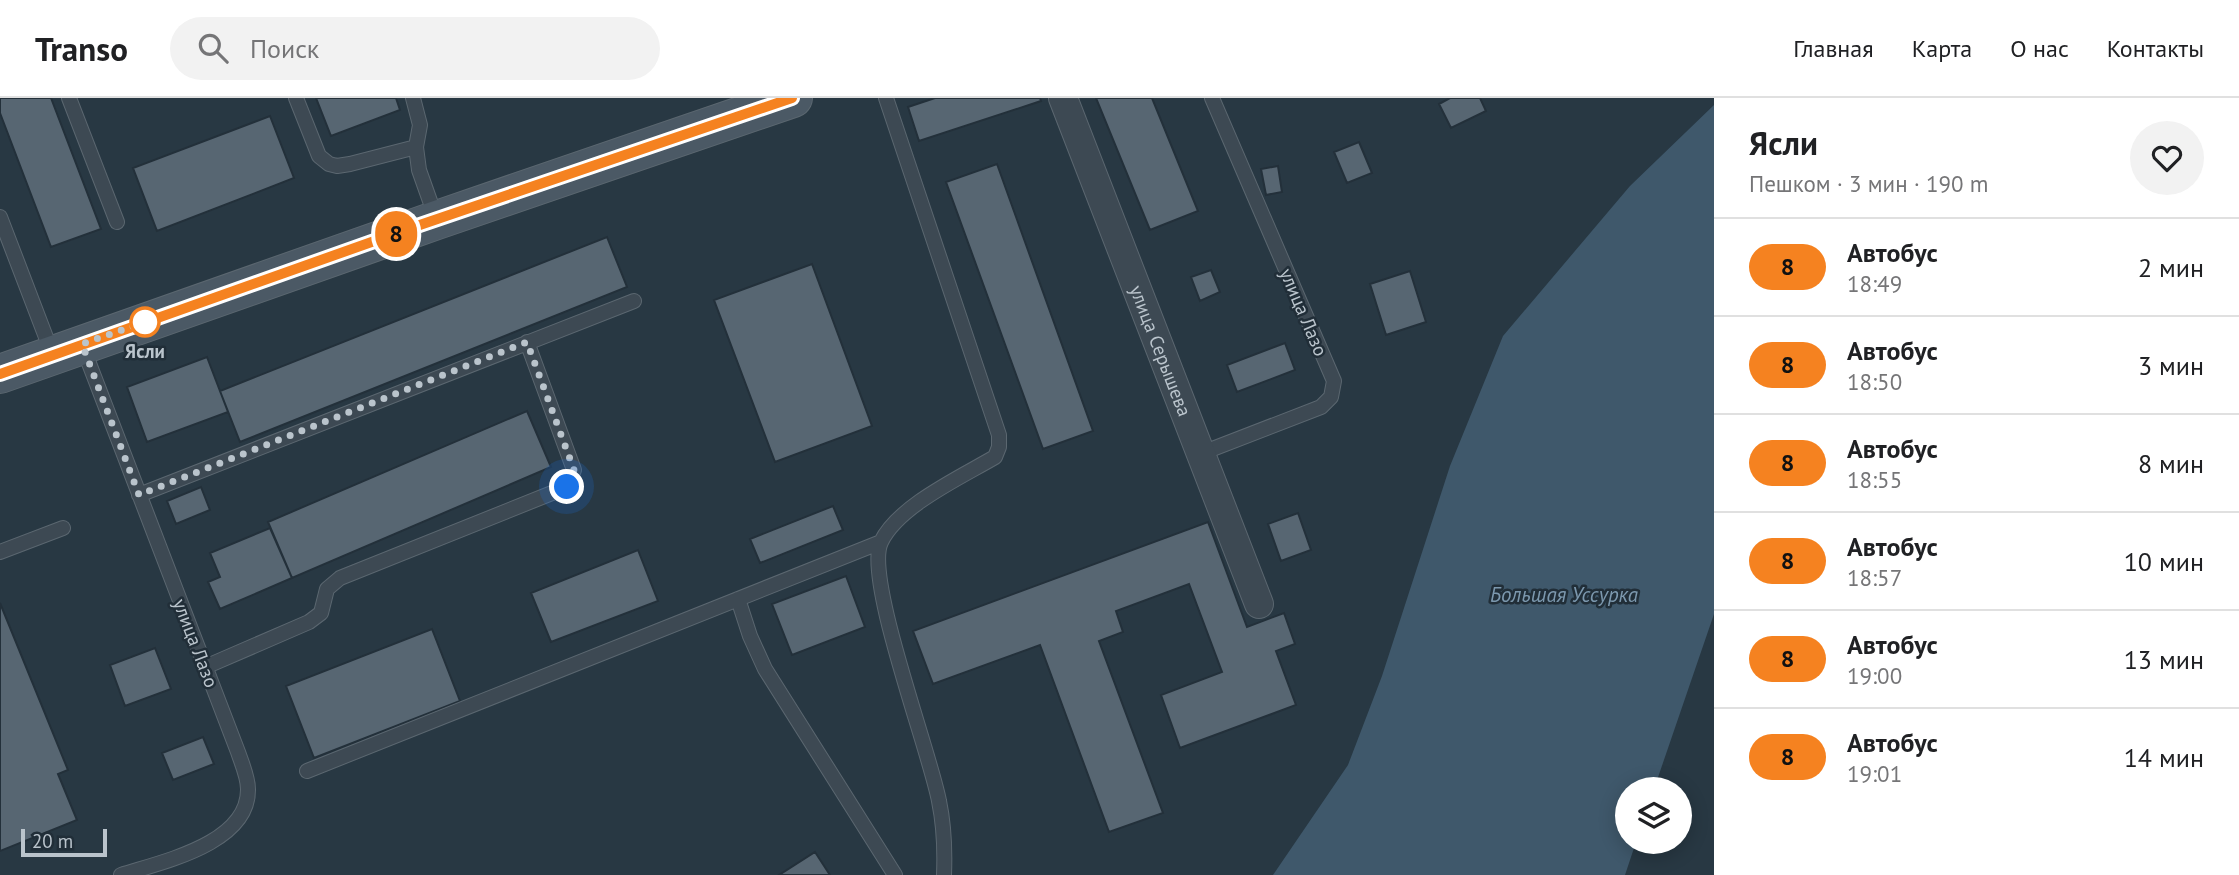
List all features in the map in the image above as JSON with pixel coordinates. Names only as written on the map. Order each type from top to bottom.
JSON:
[{"type":"main road","points":[[0,374],[793,98]]},
{"type":"street","name":"улица Серышева","points":[[1063,98],[1259,604]]},
{"type":"lane","points":[[69,98],[117,222]]},
{"type":"lane","points":[[296,98],[319,156],[329,164],[350,164],[416,147]]},
{"type":"lane","points":[[413,98],[421,125],[416,147],[419,170],[437,220]]},
{"type":"lane","points":[[886,98],[999,435],[999,447],[995,457],[918,503],[900,517],[881,542],[877,559],[879,580],[901,668],[939,800],[944,875]]},
{"type":"lane","name":"улица Лазо","points":[[1202,453],[1321,407],[1331,397],[1334,381],[1212,98]]},
{"type":"lane","name":"улица Лазо","points":[[0,217],[139,495],[238,752],[248,788],[246,806],[238,821],[219,838],[175,858],[121,875]]},
{"type":"lane","points":[[139,495],[634,301]]},
{"type":"lane","points":[[205,667],[309,622],[321,613],[327,589],[340,578],[567,487],[574,470],[527,342]]},
{"type":"lane","points":[[0,552],[63,528]]},
{"type":"lane","points":[[307,771],[881,542]]},
{"type":"lane","points":[[738,600],[765,669],[895,875]]},
{"type":"water","name":"Большая Уссурка","points":[[1714,105],[1714,614],[1658,777],[1615,777],[1615,854],[1632,854],[1625,875],[1273,875],[1348,765],[1382,676],[1450,466],[1503,336],[1630,186]]},
{"type":"building","points":[[0,98],[51,98],[101,229],[51,247],[0,113]]},
{"type":"building","points":[[316,98],[396,98],[400,110],[331,136]]},
{"type":"building","points":[[935,98],[1040,98],[1041,101],[919,141],[908,107]]},
{"type":"building","points":[[1096,98],[1152,98],[1198,211],[1150,230]]},
{"type":"building","points":[[1450,98],[1480,98],[1486,111],[1451,128],[1439,104]]},
{"type":"building","points":[[270,116],[294,178],[157,231],[133,168]]},
{"type":"building","points":[[1359,142],[1372,173],[1347,183],[1334,152]]},
{"type":"building","points":[[997,164],[1093,431],[1043,449],[946,182]]},
{"type":"building","points":[[1278,166],[1282,192],[1266,195],[1261,169]]},
{"type":"building","points":[[607,237],[627,287],[240,442],[220,391]]},
{"type":"building","points":[[812,264],[872,426],[775,462],[714,300]]},
{"type":"building","points":[[1211,270],[1220,292],[1200,301],[1191,277]]},
{"type":"building","points":[[1410,271],[1426,322],[1386,335],[1370,284]]},
{"type":"building","points":[[1285,343],[1295,370],[1237,392],[1227,365]]},
{"type":"building","points":[[207,357],[228,412],[147,442],[127,387]]},
{"type":"building","points":[[527,411],[551,467],[292,578],[268,522]]},
{"type":"building","points":[[201,487],[210,510],[176,524],[167,501]]},
{"type":"building","points":[[833,506],[843,530],[760,563],[750,539]]},
{"type":"building","points":[[1298,513],[1311,550],[1281,561],[1268,524]]},
{"type":"building","points":[[1208,522],[1247,627],[1284,613],[1295,644],[1276,651],[1296,705],[1180,748],[1161,695],[1222,672],[1189,584],[1116,611],[1123,632],[1099,641],[1163,813],[1109,832],[1040,645],[933,684],[913,631]]},
{"type":"building","points":[[270,528],[292,578],[220,609],[208,582],[220,577],[210,553]]},
{"type":"building","points":[[638,550],[658,601],[551,642],[531,593]]},
{"type":"building","points":[[846,576],[865,627],[792,655],[772,604]]},
{"type":"building","points":[[0,603],[68,770],[58,774],[77,820],[0,851]]},
{"type":"building","points":[[432,629],[460,701],[314,758],[286,686]]},
{"type":"building","points":[[155,648],[171,689],[125,706],[110,665]]},
{"type":"building","points":[[203,737],[214,764],[173,780],[162,753]]},
{"type":"building","points":[[815,852],[830,875],[779,875]]},
{"type":"bus line","name":"8","points":[[0,374],[411,228],[792,98]]},
{"type":"place","name":"Ясли","points":[[145,322]]},
{"type":"route","points":[[145,322],[82,344],[139,495],[527,342],[574,470],[567,487]]}]
